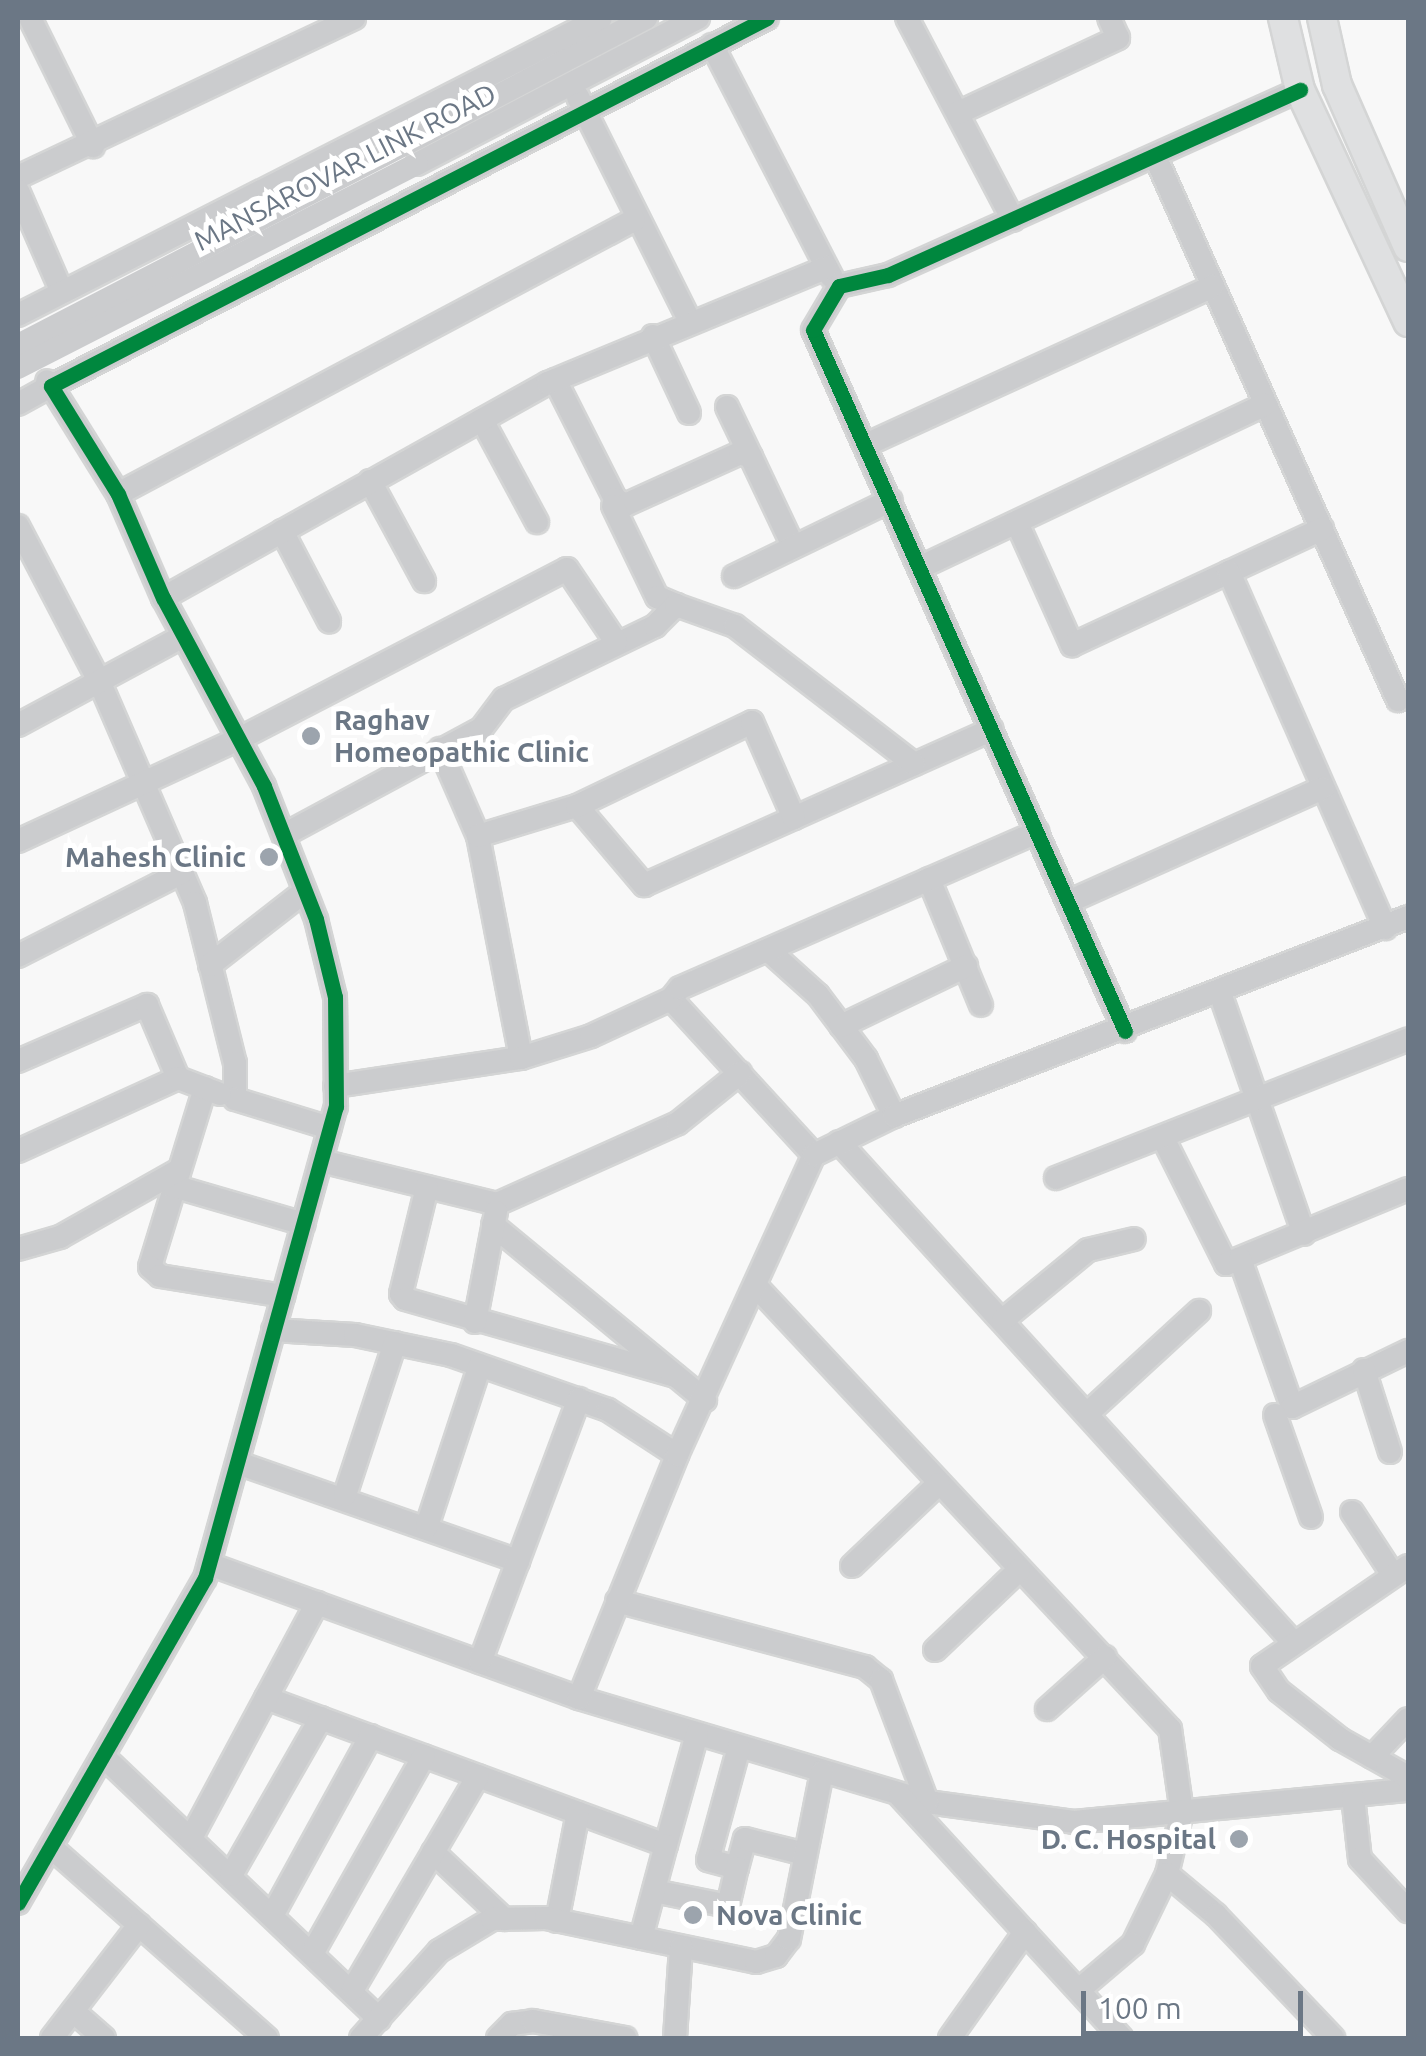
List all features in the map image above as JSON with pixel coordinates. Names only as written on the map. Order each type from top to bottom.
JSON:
[{"type":"main road","points":[[1284,18],[1300,90],[1408,322]]},
{"type":"main road","points":[[1322,18],[1337,85],[1408,246]]},
{"type":"street","points":[[30,18],[92,146]]},
{"type":"street","points":[[18,177],[92,146],[354,18]]},
{"type":"street","points":[[18,321],[62,292],[527,69],[601,18]]},
{"type":"street","name":"MANSAROVAR LINK ROAD","points":[[18,368],[412,153],[527,69],[646,18]]},
{"type":"street","name":"MANSAROVAR LINK ROAD","points":[[18,344],[412,153],[572,85],[698,18]]},
{"type":"street","points":[[18,404],[49,384],[246,290],[583,108],[767,18]]},
{"type":"street","points":[[907,18],[1013,220]]},
{"type":"street","points":[[958,113],[1118,38],[1109,18]]},
{"type":"street","points":[[712,45],[832,277],[813,330],[868,444],[919,568],[1125,1031]]},
{"type":"street","points":[[572,85],[634,220],[689,320]]},
{"type":"street","points":[[163,598],[556,380],[653,336],[689,320],[832,277],[888,275],[1300,90]]},
{"type":"street","points":[[1155,156],[1398,700]]},
{"type":"street","points":[[18,192],[62,292]]},
{"type":"street","points":[[118,494],[634,220]]},
{"type":"street","points":[[868,444],[1213,286]]},
{"type":"street","points":[[18,321],[29,325],[50,372],[49,384],[118,494],[163,598],[239,738],[305,890],[335,997],[335,1086],[330,1128],[209,1564],[104,1757],[18,1903]]},
{"type":"street","points":[[653,336],[689,413]]},
{"type":"street","points":[[18,344],[35,380],[49,384]]},
{"type":"street","points":[[556,380],[614,499],[625,505],[740,453],[751,457]]},
{"type":"street","points":[[919,568],[1264,405]]},
{"type":"street","points":[[728,407],[792,546]]},
{"type":"street","points":[[482,420],[537,522]]},
{"type":"street","points":[[370,481],[424,581]]},
{"type":"street","points":[[734,576],[891,500]]},
{"type":"street","points":[[613,506],[658,597],[735,626],[914,764]]},
{"type":"street","points":[[1018,524],[1072,645],[1322,530]]},
{"type":"street","points":[[18,526],[100,683],[138,785],[180,873],[210,964],[235,1062],[235,1100]]},
{"type":"street","points":[[282,531],[328,621]]},
{"type":"street","points":[[18,841],[239,738],[568,570],[616,642]]},
{"type":"street","points":[[1229,572],[1385,928]]},
{"type":"street","points":[[284,835],[481,729],[504,699],[655,626],[676,605]]},
{"type":"street","points":[[18,724],[183,636]]},
{"type":"street","points":[[478,836],[577,806],[752,722],[794,818]]},
{"type":"street","points":[[577,806],[644,885],[992,729]]},
{"type":"street","points":[[440,749],[478,836],[521,1058]]},
{"type":"street","points":[[1068,902],[1323,788]]},
{"type":"street","points":[[335,1086],[521,1058],[671,1000],[680,988],[1038,832]]},
{"type":"street","points":[[18,956],[180,873]]},
{"type":"street","points":[[929,880],[981,1005]]},
{"type":"street","points":[[210,964],[305,890]]},
{"type":"street","points":[[580,1698],[692,1425],[814,1155],[894,1116],[1125,1031],[1408,918]]},
{"type":"street","points":[[768,950],[842,1026],[894,1116]]},
{"type":"street","points":[[842,1026],[966,966]]},
{"type":"street","points":[[1220,993],[1304,1234]]},
{"type":"street","points":[[671,1000],[814,1155]]},
{"type":"street","points":[[18,1062],[147,1004],[178,1078]]},
{"type":"street","points":[[1056,1178],[1258,1102],[1408,1039]]},
{"type":"street","points":[[496,1214],[678,1123],[740,1072]]},
{"type":"street","points":[[18,1151],[178,1078],[235,1100],[330,1128]]},
{"type":"street","points":[[206,1088],[151,1252],[155,1274],[283,1296]]},
{"type":"street","points":[[1163,1138],[1226,1264],[1408,1189]]},
{"type":"street","points":[[840,1142],[1292,1641]]},
{"type":"street","points":[[321,1161],[426,1187],[496,1214],[676,1376],[692,1425]]},
{"type":"street","points":[[18,1249],[60,1236],[176,1178],[304,1224]]},
{"type":"street","points":[[426,1187],[401,1294],[474,1322],[676,1376]]},
{"type":"street","points":[[474,1322],[496,1214]]},
{"type":"street","points":[[1002,1320],[1088,1250],[1134,1238]]},
{"type":"street","points":[[1240,1259],[1277,1414],[1311,1518]]},
{"type":"street","points":[[755,1284],[1170,1729],[1182,1812],[1167,1874],[1133,1944],[1079,1990]]},
{"type":"street","points":[[1088,1413],[1199,1311]]},
{"type":"street","points":[[273,1330],[395,1344],[480,1365],[608,1410],[692,1425]]},
{"type":"street","points":[[345,1495],[395,1344]]},
{"type":"street","points":[[1277,1414],[1408,1352]]},
{"type":"street","points":[[427,1526],[480,1365]]},
{"type":"street","points":[[1364,1370],[1390,1452]]},
{"type":"street","points":[[480,1662],[580,1399]]},
{"type":"street","points":[[238,1463],[345,1495],[518,1561]]},
{"type":"street","points":[[852,1566],[938,1484]]},
{"type":"street","points":[[1352,1512],[1401,1571],[1292,1641],[1262,1666],[1278,1690],[1372,1757],[1408,1777]]},
{"type":"street","points":[[209,1564],[580,1698],[927,1802],[1074,1822],[1408,1790]]},
{"type":"street","points":[[935,1650],[1019,1570]]},
{"type":"street","points":[[618,1601],[864,1668],[882,1680],[927,1802]]},
{"type":"street","points":[[191,1838],[317,1603]]},
{"type":"street","points":[[1048,1709],[1105,1657]]},
{"type":"street","points":[[266,1698],[666,1845]]},
{"type":"street","points":[[231,1875],[320,1718]]},
{"type":"street","points":[[1372,1757],[1408,1719]]},
{"type":"street","points":[[641,1938],[697,1734]]},
{"type":"street","points":[[273,1914],[371,1736]]},
{"type":"street","points":[[737,1868],[708,1860],[739,1747]]},
{"type":"street","points":[[313,1952],[424,1756]]},
{"type":"street","points":[[104,1757],[353,1988],[379,2018]]},
{"type":"street","points":[[361,2038],[439,1951],[471,1928],[504,1919],[557,1920],[756,1962],[776,1956],[788,1939],[822,1772]]},
{"type":"street","points":[[353,1988],[478,1776]]},
{"type":"street","points":[[898,1793],[1122,2038]]},
{"type":"street","points":[[1353,1797],[1360,1859],[1408,1911]]},
{"type":"street","points":[[557,1920],[578,1813]]},
{"type":"street","points":[[654,1891],[728,1906],[745,1839],[805,1854]]},
{"type":"street","points":[[52,1848],[267,2038]]},
{"type":"street","points":[[433,1852],[504,1919]]},
{"type":"street","points":[[1167,1874],[1216,1915],[1333,2038]]},
{"type":"street","points":[[52,2038],[139,1925]]},
{"type":"street","points":[[950,2038],[1025,1932]]},
{"type":"street","points":[[675,2038],[681,1947]]},
{"type":"street","points":[[73,2011],[104,2038]]},
{"type":"street","points":[[498,2038],[512,2024],[625,2038]]},
{"type":"cycle path","points":[[18,1903],[205,1578],[336,1107],[335,997],[316,919],[264,786],[163,598],[118,494],[51,386],[767,18]]},
{"type":"cycle path","points":[[1125,1031],[813,330],[839,286],[888,275],[1300,90]]},
{"type":"place","name":"Raghav Homeopathic Clinic","points":[[311,736]]},
{"type":"place","name":"Mahesh Clinic","points":[[269,857]]},
{"type":"place","name":"D. C. Hospital","points":[[1239,1839]]},
{"type":"place","name":"Nova Clinic","points":[[693,1915]]}]
